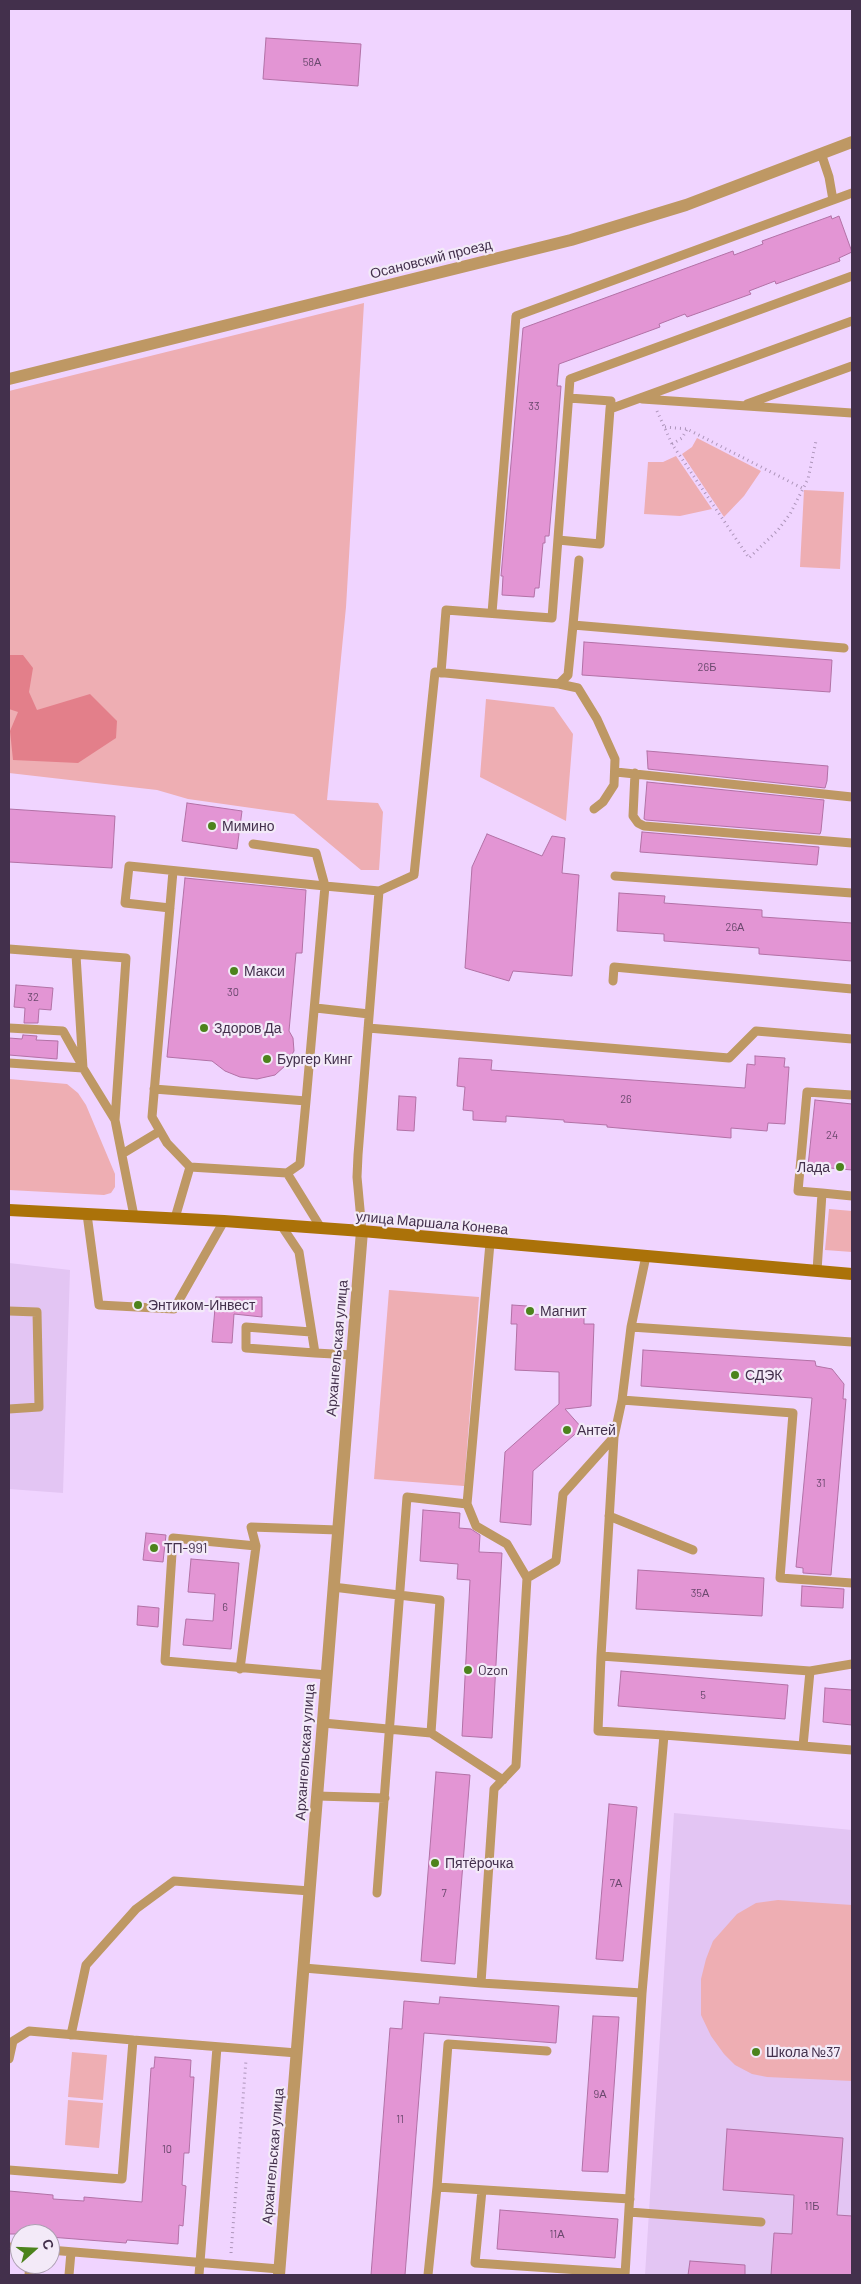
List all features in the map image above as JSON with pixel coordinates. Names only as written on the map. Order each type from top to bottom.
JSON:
[{"type":"main road","name":"улица Маршала Конева","points":[[9,1210],[175,1218],[362,1231],[852,1274]]},
{"type":"street","name":"Осановский проезд","points":[[9,379],[571,240],[686,205],[852,142]]},
{"type":"street","name":"Архангельская улица","points":[[279,2272],[362,1231]]},
{"type":"lane","points":[[821,153],[829,177],[833,200]]},
{"type":"lane","points":[[492,613],[516,316],[852,193]]},
{"type":"lane","points":[[440,673],[446,610],[552,618],[570,379],[852,276]]},
{"type":"lane","points":[[610,409],[852,321]]},
{"type":"lane","points":[[743,406],[852,366]]},
{"type":"lane","points":[[558,540],[600,544],[611,401],[569,398]]},
{"type":"lane","points":[[639,398],[852,413]]},
{"type":"lane","points":[[559,684],[568,675],[579,560]]},
{"type":"lane","points":[[573,625],[844,648]]},
{"type":"lane","points":[[170,908],[125,903],[129,866],[379,891],[414,875],[435,672],[559,684],[578,688],[612,747],[616,772],[614,785],[609,795],[594,809]]},
{"type":"lane","points":[[616,772],[852,797]]},
{"type":"lane","points":[[635,773],[633,816],[638,823],[644,826],[852,843]]},
{"type":"lane","points":[[173,871],[152,1117],[167,1143],[190,1167],[287,1173],[300,1164],[316,1008],[325,886],[316,853],[253,844]]},
{"type":"lane","points":[[615,876],[852,893]]},
{"type":"lane","points":[[362,1231],[357,1177],[379,891]]},
{"type":"lane","points":[[9,949],[126,958],[115,1120],[134,1216]]},
{"type":"lane","points":[[76,955],[83,1068]]},
{"type":"lane","points":[[613,981],[614,967],[852,989]]},
{"type":"lane","points":[[316,1008],[369,1014]]},
{"type":"lane","points":[[9,1028],[63,1031],[115,1120]]},
{"type":"lane","points":[[368,1028],[728,1058],[756,1031],[852,1039]]},
{"type":"lane","points":[[9,1063],[83,1068]]},
{"type":"lane","points":[[154,1089],[306,1101]]},
{"type":"lane","points":[[852,1096],[807,1092],[798,1192],[852,1196]]},
{"type":"lane","points":[[122,1154],[160,1131]]},
{"type":"lane","points":[[175,1218],[190,1167]]},
{"type":"lane","points":[[287,1173],[320,1228]]},
{"type":"lane","points":[[817,1270],[822,1193]]},
{"type":"lane","points":[[87,1214],[98,1305],[174,1309],[224,1221]]},
{"type":"lane","points":[[281,1225],[299,1252],[315,1353]]},
{"type":"lane","points":[[480,1983],[494,1789],[516,1766],[528,1578],[507,1544],[476,1526],[467,1504],[490,1243]]},
{"type":"lane","points":[[646,1256],[632,1326],[622,1400],[614,1437],[598,1731],[852,1750]]},
{"type":"lane","points":[[9,1311],[37,1312],[39,1407],[9,1409]]},
{"type":"lane","points":[[632,1326],[852,1342]]},
{"type":"lane","points":[[311,1332],[246,1327],[246,1348],[352,1355]]},
{"type":"lane","points":[[622,1400],[793,1413],[780,1578],[852,1583]]},
{"type":"lane","points":[[528,1578],[556,1561],[562,1494],[614,1437]]},
{"type":"lane","points":[[377,1893],[407,1497],[467,1504]]},
{"type":"lane","points":[[609,1516],[693,1550]]},
{"type":"lane","points":[[240,1669],[256,1546],[251,1527],[338,1530]]},
{"type":"lane","points":[[256,1546],[174,1538],[165,1661],[240,1669],[327,1675]]},
{"type":"lane","points":[[333,1587],[440,1600],[431,1733]]},
{"type":"lane","points":[[601,1656],[810,1671],[852,1664]]},
{"type":"lane","points":[[803,1746],[810,1671]]},
{"type":"lane","points":[[323,1723],[431,1733],[503,1780]]},
{"type":"lane","points":[[482,2190],[475,2263],[625,2274],[642,1993],[664,1735]]},
{"type":"lane","points":[[317,1796],[385,1798]]},
{"type":"lane","points":[[72,2035],[86,1965],[136,1908],[174,1881],[310,1891]]},
{"type":"lane","points":[[304,1968],[480,1983],[642,1993]]},
{"type":"lane","points":[[9,2059],[13,2041],[23,2033],[28,2032],[297,2053]]},
{"type":"lane","points":[[9,2170],[122,2179],[133,2040]]},
{"type":"lane","points":[[428,2275],[448,2044],[547,2051]]},
{"type":"lane","points":[[199,2275],[217,2047]]},
{"type":"lane","points":[[437,2187],[630,2198]]},
{"type":"lane","points":[[630,2212],[761,2222]]},
{"type":"lane","points":[[60,2251],[230,2264],[279,2272]]},
{"type":"lane","points":[[69,2275],[71,2252]]},
{"type":"path","points":[[804,489],[687,429],[664,427],[672,444],[749,558],[778,530],[804,489],[813,460],[816,441]]},
{"type":"path","points":[[672,444],[682,438],[687,429]]},
{"type":"path","points":[[230,2264],[247,2049]]},
{"type":"shaded area","points":[[364,303],[346,607],[327,800],[378,803],[383,812],[379,870],[361,870],[294,814],[188,799],[157,790],[9,773],[9,391]]},
{"type":"shaded area","points":[[697,438],[761,471],[744,496],[724,517],[682,454],[692,447]]},
{"type":"shaded area","points":[[676,456],[712,509],[680,516],[644,514],[648,462],[663,462]]},
{"type":"shaded area","points":[[804,490],[844,492],[840,569],[800,567]]},
{"type":"shaded area","points":[[9,655],[23,655],[33,668],[29,692],[37,710],[90,694],[117,721],[116,738],[78,763],[13,760],[10,731],[18,712],[9,709]]},
{"type":"shaded area","points":[[486,699],[554,707],[573,734],[566,821],[480,777]]},
{"type":"shaded area","points":[[9,1079],[67,1084],[78,1093],[86,1105],[115,1174],[115,1187],[111,1193],[104,1195],[9,1190]]},
{"type":"shaded area","points":[[829,1209],[852,1211],[852,1252],[825,1250]]},
{"type":"shaded area","points":[[9,1263],[70,1270],[63,1493],[9,1489]]},
{"type":"shaded area","points":[[389,1290],[479,1297],[464,1486],[374,1479]]},
{"type":"shaded area","name":"Школа №37","points":[[674,1813],[852,1830],[852,2275],[645,2275]]},
{"type":"shaded area","points":[[778,1900],[852,1905],[852,2081],[767,2077],[752,2074],[735,2065],[724,2054],[711,2036],[701,2015],[701,1979],[713,1941],[737,1914],[756,1903]]},
{"type":"shaded area","points":[[72,2052],[107,2055],[103,2100],[68,2097]]},
{"type":"shaded area","points":[[68,2100],[103,2103],[99,2148],[65,2145]]},
{"type":"building","points":[[266,38],[361,44],[358,86],[263,79]]},
{"type":"building","points":[[831,216],[832,219],[839,216],[852,252],[839,258],[840,261],[776,284],[775,281],[749,291],[751,294],[687,317],[685,314],[659,324],[660,327],[559,364],[557,386],[561,386],[549,536],[545,536],[545,543],[543,543],[539,588],[535,588],[534,597],[502,595],[503,576],[501,576],[523,328],[733,251],[734,255],[763,244],[762,241]]},
{"type":"building","points":[[584,642],[832,660],[830,692],[582,675]]},
{"type":"building","points":[[647,751],[828,766],[827,781],[825,788],[648,769]]},
{"type":"building","points":[[647,782],[824,800],[821,831],[820,834],[646,820],[644,819]]},
{"type":"building","name":"Мимино","points":[[187,803],[242,811],[237,849],[182,841]]},
{"type":"building","points":[[9,809],[115,816],[112,868],[9,862]]},
{"type":"building","points":[[642,832],[819,847],[817,865],[640,852]]},
{"type":"building","points":[[487,834],[542,856],[552,836],[565,838],[562,873],[579,875],[572,976],[513,971],[509,981],[465,968],[472,867]]},
{"type":"building","points":[[185,878],[306,890],[302,953],[296,953],[289,1031],[293,1038],[294,1051],[286,1065],[275,1075],[257,1079],[240,1077],[225,1071],[212,1061],[167,1057]]},
{"type":"building","points":[[619,893],[665,896],[664,903],[762,910],[762,917],[852,923],[852,961],[759,954],[759,948],[664,941],[664,934],[617,931]]},
{"type":"building","points":[[16,985],[53,988],[51,1010],[39,1009],[38,1023],[24,1023],[25,1008],[14,1007]]},
{"type":"building","points":[[23,1035],[37,1036],[36,1040],[58,1041],[57,1059],[9,1055],[9,1038],[22,1039]]},
{"type":"building","points":[[755,1056],[785,1058],[784,1067],[789,1067],[785,1124],[768,1123],[767,1131],[731,1128],[731,1138],[607,1127],[607,1125],[564,1122],[564,1120],[506,1116],[506,1122],[473,1120],[473,1111],[463,1110],[465,1087],[457,1086],[459,1058],[492,1060],[491,1070],[745,1088],[747,1064],[755,1065]]},
{"type":"building","points":[[399,1096],[416,1097],[414,1131],[397,1130]]},
{"type":"building","points":[[815,1100],[852,1104],[852,1170],[808,1166]]},
{"type":"building","points":[[216,1297],[262,1297],[262,1317],[234,1314],[232,1343],[212,1342]]},
{"type":"building","points":[[512,1305],[527,1306],[526,1314],[584,1316],[584,1324],[594,1324],[591,1406],[565,1409],[582,1428],[533,1471],[531,1525],[500,1522],[505,1452],[559,1404],[559,1372],[515,1370],[517,1324],[511,1324]]},
{"type":"building","points":[[643,1350],[815,1361],[816,1366],[832,1369],[844,1384],[843,1399],[846,1399],[831,1575],[803,1573],[803,1568],[796,1567],[812,1398],[641,1386]]},
{"type":"building","points":[[423,1510],[460,1513],[459,1528],[471,1529],[480,1535],[479,1552],[502,1553],[492,1738],[462,1736],[470,1580],[457,1579],[458,1564],[420,1561]]},
{"type":"building","name":"ТП-991","points":[[146,1533],[166,1535],[163,1562],[143,1560]]},
{"type":"building","points":[[191,1559],[239,1563],[231,1649],[183,1645],[186,1619],[213,1621],[215,1594],[188,1592]]},
{"type":"building","points":[[638,1570],[764,1578],[762,1616],[636,1609]]},
{"type":"building","points":[[802,1586],[844,1589],[843,1608],[801,1606]]},
{"type":"building","points":[[138,1606],[159,1608],[158,1627],[137,1625]]},
{"type":"building","points":[[621,1671],[788,1685],[785,1719],[618,1706]]},
{"type":"building","points":[[825,1688],[852,1690],[852,1725],[823,1722]]},
{"type":"building","points":[[436,1772],[470,1775],[455,1964],[421,1961]]},
{"type":"building","points":[[609,1804],[637,1807],[623,1961],[596,1959]]},
{"type":"building","points":[[440,1997],[559,2006],[556,2043],[424,2033],[405,2275],[371,2275],[390,2028],[402,2029],[404,2001],[439,2004]]},
{"type":"building","points":[[593,2016],[619,2017],[608,2172],[582,2171]]},
{"type":"building","points":[[155,2057],[191,2060],[190,2077],[194,2077],[189,2153],[184,2153],[182,2185],[186,2186],[183,2226],[179,2225],[178,2244],[127,2240],[126,2243],[60,2238],[60,2224],[10,2224],[9,2234],[9,2191],[53,2195],[53,2199],[84,2201],[84,2197],[142,2202],[151,2068],[154,2068]]},
{"type":"building","points":[[727,2129],[843,2138],[837,2215],[852,2216],[852,2275],[771,2275],[774,2233],[792,2234],[794,2195],[723,2190]]},
{"type":"building","points":[[500,2210],[618,2219],[615,2258],[497,2249]]},
{"type":"building","points":[[690,2261],[745,2265],[745,2275],[688,2275]]},
{"type":"place","name":"Мимино","points":[[212,826]]},
{"type":"place","name":"Макси","points":[[234,971]]},
{"type":"place","name":"Здоров Да","points":[[204,1028]]},
{"type":"place","name":"Бургер Кинг","points":[[267,1059]]},
{"type":"place","name":"Лада","points":[[840,1167]]},
{"type":"place","name":"Энтиком-Инвест","points":[[138,1305]]},
{"type":"place","name":"Магнит","points":[[530,1311]]},
{"type":"place","name":"СДЭК","points":[[735,1375]]},
{"type":"place","name":"Антей","points":[[567,1430]]},
{"type":"place","name":"ТП-991","points":[[154,1548]]},
{"type":"place","name":"Ozon","points":[[468,1670]]},
{"type":"place","name":"Пятёрочка","points":[[435,1863]]},
{"type":"place","name":"Школа №37","points":[[756,2052]]}]
